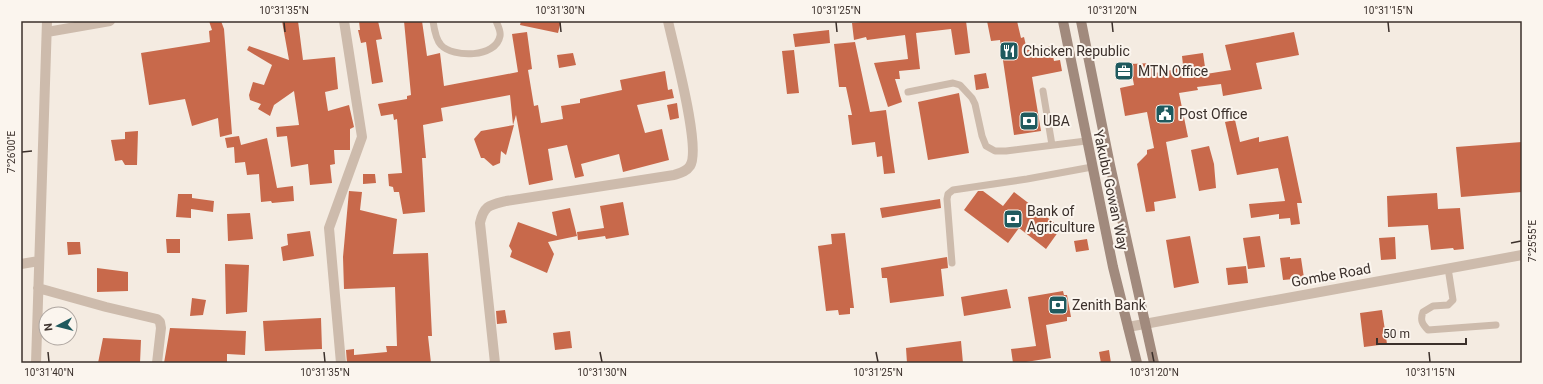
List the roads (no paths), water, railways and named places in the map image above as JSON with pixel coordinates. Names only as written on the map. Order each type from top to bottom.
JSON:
[{"type":"street","points":[[36,363],[47,21]]},
{"type":"street","points":[[47,32],[110,21]]},
{"type":"street","points":[[341,363],[329,228],[362,137],[344,21]]},
{"type":"street","points":[[495,363],[480,223],[482,212],[488,206],[506,200],[674,175],[684,172],[690,165],[693,148],[691,134],[684,92],[668,21]]},
{"type":"street","name":"Yakubu Gowan Way","points":[[1063,21],[1086,141],[1113,267],[1137,363]]},
{"type":"street","name":"Yakubu Gowan Way","points":[[1081,21],[1110,165],[1154,363]]},
{"type":"street","name":"Gombe Road","points":[[1128,327],[1522,255]]},
{"type":"street","points":[[21,264],[39,261]]},
{"type":"street","points":[[38,288],[156,319],[160,322],[162,328],[157,363]]},
{"type":"lane","points":[[433,21],[440,44],[450,51],[460,54],[476,53],[487,50],[495,45],[500,34],[496,21]]},
{"type":"lane","points":[[908,92],[953,84],[960,86],[972,98],[975,104],[982,136],[986,146],[995,151],[1006,151],[1086,141]]},
{"type":"lane","points":[[1043,91],[1052,145]]},
{"type":"lane","points":[[952,263],[947,199],[948,194],[953,190],[1027,179],[1092,167]]},
{"type":"lane","points":[[1448,268],[1453,300],[1448,305],[1433,306],[1423,312],[1421,317],[1422,325],[1428,330],[1496,324]]},
{"type":"place","name":"Chicken Republic","points":[[1009,51]]},
{"type":"place","name":"MTN Office","points":[[1124,71]]},
{"type":"place","name":"Post Office","points":[[1165,114]]},
{"type":"place","name":"UBA","points":[[1029,121]]},
{"type":"place","name":"Bank of Agriculture","points":[[1013,219]]},
{"type":"place","name":"Zenith Bank","points":[[1058,305]]}]
